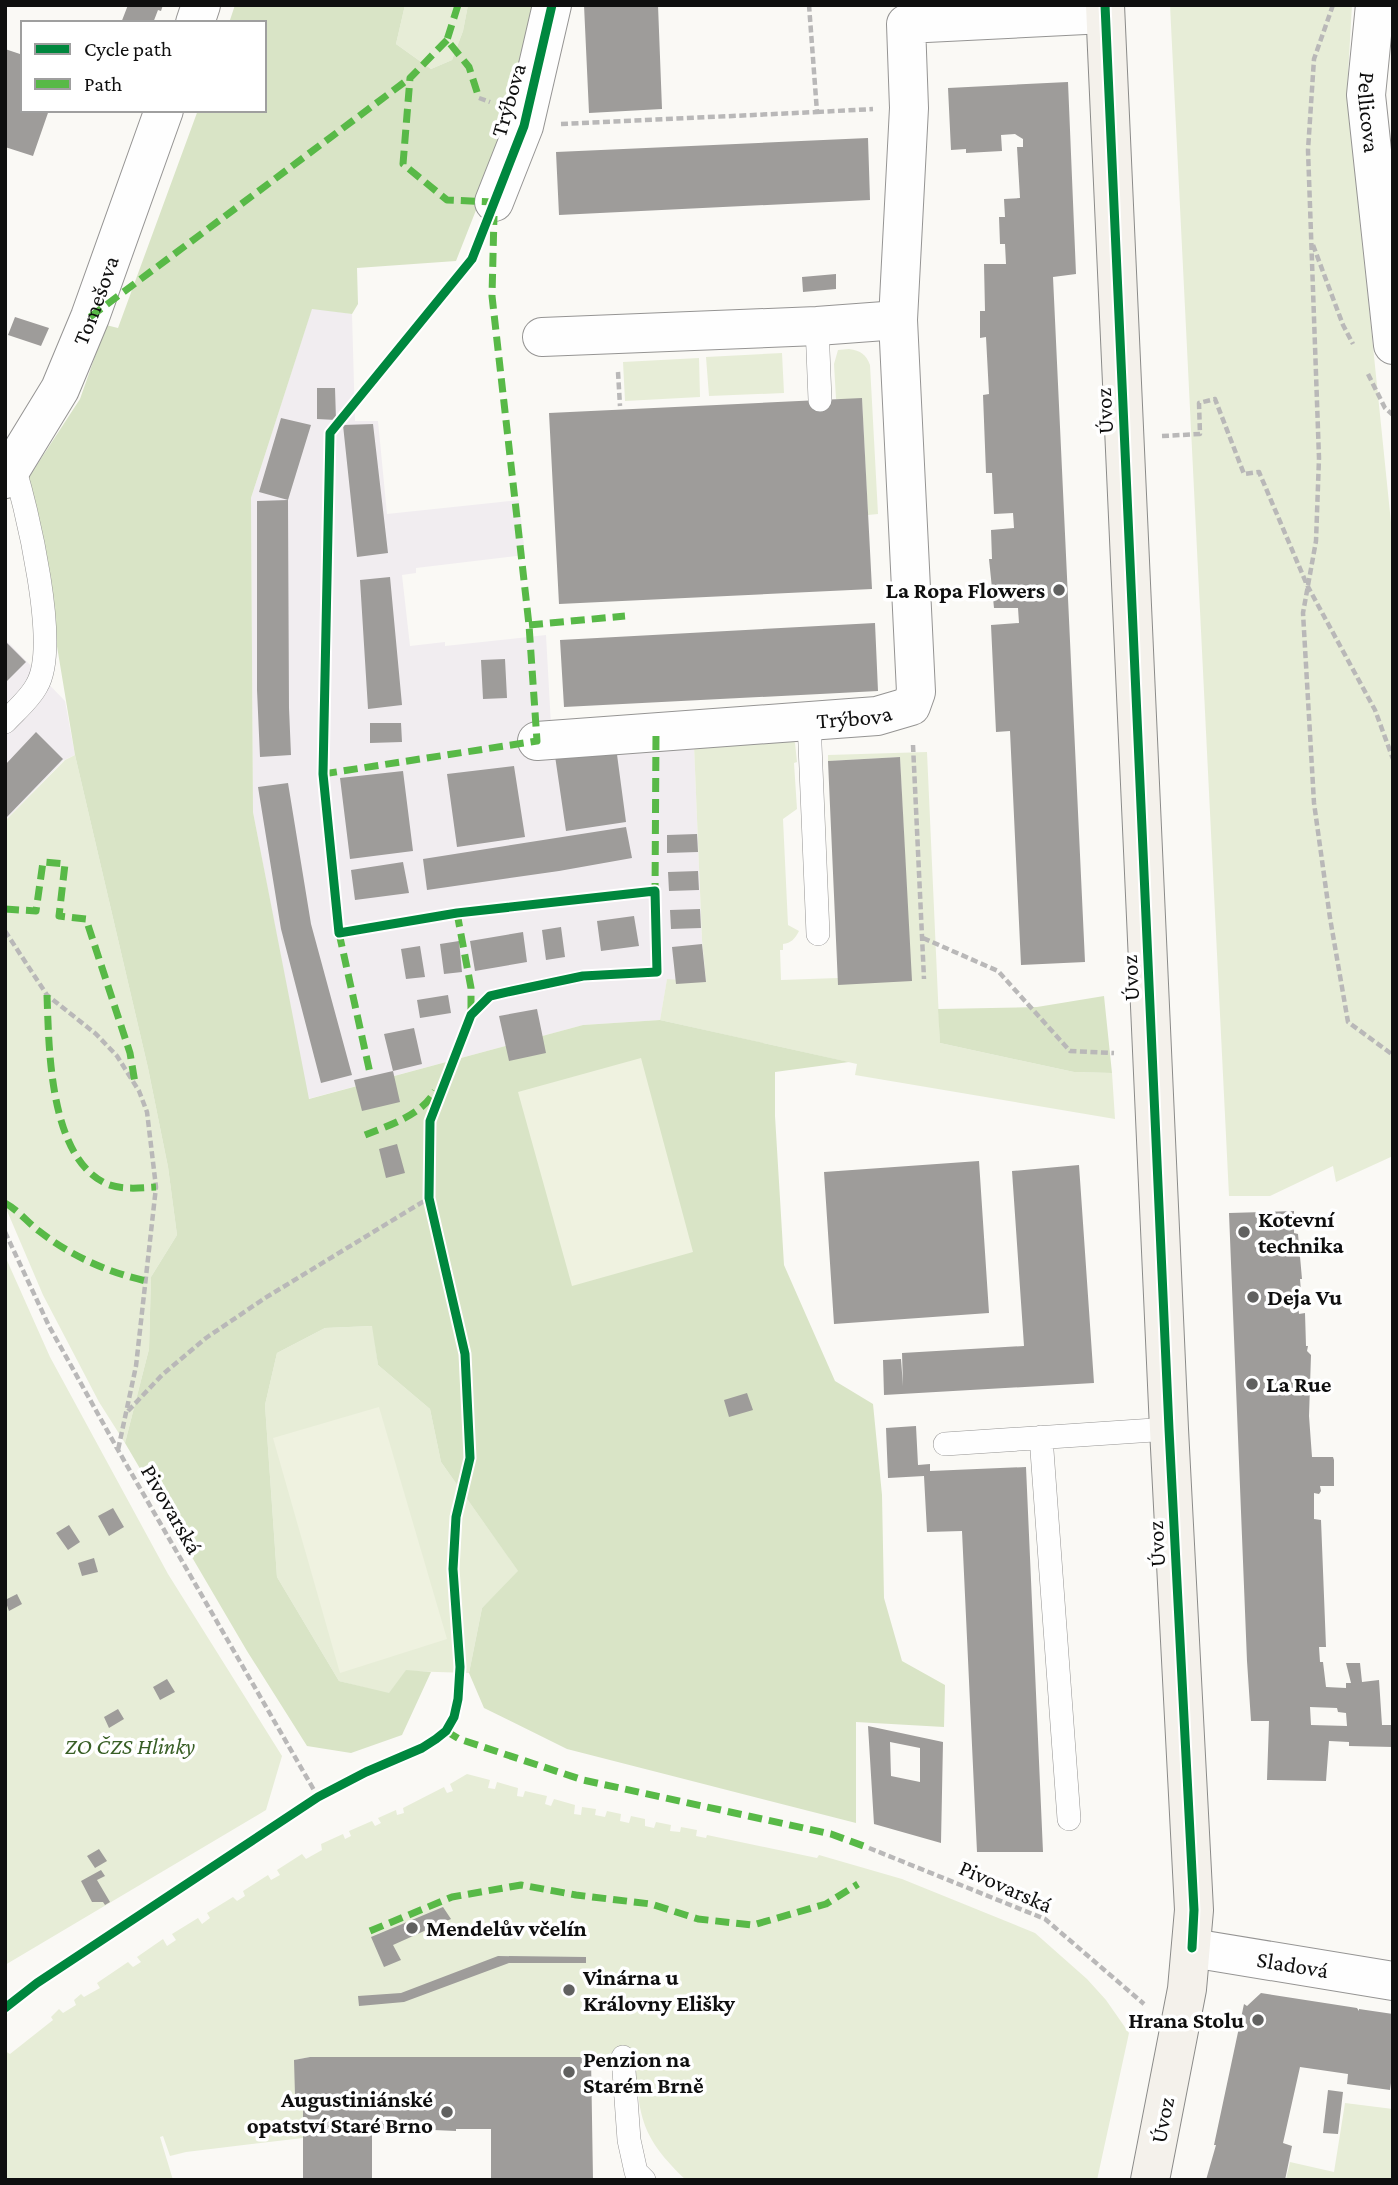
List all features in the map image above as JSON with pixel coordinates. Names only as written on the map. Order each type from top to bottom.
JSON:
[{"type":"main road","name":"Úvoz","points":[[1105,10],[1169,1429],[1194,1910],[1187,1989],[1150,2180]]},
{"type":"street","name":"Trýbova","points":[[494,202],[524,126],[552,5]]},
{"type":"street","name":"Pellicova","points":[[1375,5],[1366,94],[1393,345]]},
{"type":"street","name":"Trýbova","points":[[537,741],[877,716],[911,706],[916,692],[898,320],[909,108],[906,24],[1105,10]]},
{"type":"street","name":"Tomešova","points":[[10,473],[65,377],[90,317],[163,112]]},
{"type":"street","points":[[542,337],[817,326],[898,320]]},
{"type":"street","name":"Sladová","points":[[1192,1948],[1393,1981]]},
{"type":"lane","points":[[817,326],[820,400]]},
{"type":"lane","points":[[5,722],[38,685],[44,657],[45,628],[25,502],[10,473]]},
{"type":"lane","points":[[809,721],[818,934]]},
{"type":"lane","points":[[945,1444],[1169,1429]]},
{"type":"lane","points":[[1041,1437],[1069,1819]]},
{"type":"lane","points":[[623,2057],[629,2140],[636,2172],[644,2180]]},
{"type":"path","points":[[809,5],[817,112]]},
{"type":"path","points":[[1333,5],[1314,59],[1308,150],[1319,458],[1316,541],[1303,613],[1314,803],[1348,1022],[1393,1055]]},
{"type":"path","points":[[524,126],[909,108]]},
{"type":"path","points":[[1311,241],[1355,349]]},
{"type":"path","points":[[618,372],[620,406]]},
{"type":"path","points":[[1367,373],[1385,408],[1393,415]]},
{"type":"path","points":[[1200,434],[1199,403],[1215,399],[1244,474],[1259,472],[1307,585],[1375,710],[1393,759]]},
{"type":"path","points":[[911,706],[923,979]]},
{"type":"path","points":[[5,931],[47,995],[96,1034],[117,1056],[139,1091],[147,1112],[156,1187],[137,1354],[118,1450]]},
{"type":"path","points":[[923,938],[998,971],[1070,1051],[1120,1053]]},
{"type":"path","points":[[127,1412],[162,1375],[206,1338],[265,1298],[429,1198]]},
{"type":"shaded area","points":[[312,308],[352,314],[355,421],[378,421],[387,514],[519,500],[525,555],[416,568],[416,573],[402,575],[410,646],[445,642],[445,646],[546,635],[551,725],[694,745],[706,982],[676,984],[667,980],[660,1020],[583,1025],[308,1099],[253,812],[251,498]]},
{"type":"shaded area","points":[[5,639],[65,701],[75,755],[64,760],[5,821]]},
{"type":"green space","points":[[235,5],[405,5],[396,44],[431,69],[452,60],[463,31],[468,5],[535,5],[515,111],[456,261],[357,268],[358,304],[352,314],[312,309],[251,498],[253,812],[309,1099],[583,1025],[660,1020],[849,1062],[775,1072],[784,1265],[835,1381],[873,1404],[882,1495],[884,1598],[902,1661],[945,1685],[944,1727],[856,1722],[856,1823],[567,1749],[484,1708],[469,1673],[482,1608],[518,1571],[441,1462],[430,1409],[378,1365],[372,1326],[325,1328],[277,1353],[265,1405],[277,1577],[339,1681],[389,1693],[406,1670],[431,1672],[402,1735],[351,1753],[307,1746],[247,1651],[125,1443],[149,1349],[151,1277],[177,1235],[168,1167],[148,1068],[75,755],[29,477],[80,399],[106,325],[118,328],[197,112],[266,112],[266,21],[230,21]]},
{"type":"green space","points":[[405,5],[468,5],[463,31],[452,60],[431,69],[396,44]]},
{"type":"green space","points":[[1170,5],[1352,5],[1347,92],[1393,542],[1393,1156],[1336,1182],[1333,1166],[1270,1196],[1229,1196]]},
{"type":"green space","points":[[849,349],[862,354],[870,365],[878,514],[868,515],[862,399],[836,399],[834,364],[838,350]]},
{"type":"green space","points":[[782,353],[784,393],[709,396],[706,357]]},
{"type":"green space","points":[[699,358],[700,397],[625,401],[623,362]]},
{"type":"green space","points":[[790,736],[795,743],[797,762],[794,763],[797,809],[783,819],[788,925],[799,931],[792,940],[783,944],[783,950],[780,950],[781,980],[838,978],[911,981],[900,757],[828,761],[828,755],[927,752],[940,1043],[1074,1072],[1112,1073],[1115,1119],[855,1075],[857,1064],[660,1020],[667,979],[706,982],[694,745]]},
{"type":"green space","points":[[75,755],[148,1068],[168,1167],[177,1235],[151,1277],[149,1349],[125,1443],[99,1402],[43,1295],[5,1206],[5,821],[65,760]]},
{"type":"green space","points":[[1104,996],[1112,1073],[1074,1072],[940,1043],[938,1009],[1037,1007]]},
{"type":"green space","points":[[641,1058],[693,1252],[572,1286],[518,1092]]},
{"type":"green space","name":"ZO ČZS Hlinky","points":[[5,1256],[50,1357],[168,1574],[282,1756],[266,1810],[5,1965]]},
{"type":"green space","points":[[373,1326],[378,1365],[430,1409],[441,1462],[519,1572],[482,1608],[469,1673],[406,1671],[389,1694],[339,1681],[277,1577],[265,1405],[277,1353],[325,1328]]},
{"type":"green space","points":[[379,1407],[447,1639],[340,1673],[273,1438]]},
{"type":"green space","points":[[467,1774],[490,1780],[488,1788],[495,1789],[497,1782],[518,1788],[517,1796],[523,1797],[525,1791],[547,1796],[545,1804],[551,1806],[554,1799],[575,1805],[574,1814],[581,1815],[582,1807],[596,1809],[595,1815],[605,1817],[607,1811],[621,1814],[620,1821],[629,1823],[631,1816],[645,1819],[645,1826],[654,1828],[656,1822],[671,1825],[670,1831],[680,1832],[681,1827],[697,1830],[696,1836],[706,1838],[707,1835],[817,1858],[819,1855],[902,1879],[1035,1933],[1087,1979],[1106,2000],[1129,2033],[1097,2180],[686,2180],[660,2151],[645,2125],[638,2096],[635,2058],[310,2057],[295,2060],[295,2095],[303,2095],[303,2138],[170,2156],[163,2136],[160,2137],[173,2180],[5,2180],[5,2051],[10,2054],[53,2020],[51,2017],[59,2009],[63,2013],[76,2005],[74,2000],[81,1994],[84,1997],[100,1988],[97,1983],[128,1962],[133,1967],[141,1962],[137,1957],[163,1939],[167,1946],[176,1940],[172,1934],[198,1918],[202,1924],[210,1918],[207,1913],[233,1897],[237,1901],[245,1896],[243,1891],[268,1875],[271,1880],[280,1875],[277,1870],[302,1854],[306,1859],[322,1850],[321,1844],[343,1834],[345,1839],[351,1836],[349,1831],[372,1821],[375,1826],[381,1823],[378,1818],[396,1810],[397,1815],[404,1813],[403,1808],[444,1787],[447,1793],[453,1791],[450,1784]]},
{"type":"green space","points":[[1345,2103],[1393,2109],[1393,2180],[1286,2179],[1290,2162],[1334,2172]]},
{"type":"building","points":[[128,5],[163,5],[154,21],[122,21]]},
{"type":"building","points":[[584,5],[658,5],[662,109],[589,113]]},
{"type":"building","points":[[5,49],[21,54],[21,112],[48,112],[33,156],[5,147]]},
{"type":"building","points":[[1068,82],[1076,274],[1053,277],[1085,962],[1021,965],[1010,731],[996,732],[991,625],[1019,623],[1018,608],[994,608],[989,559],[992,559],[991,530],[1014,528],[1013,513],[994,514],[992,473],[986,473],[983,395],[989,394],[986,337],[980,338],[980,311],[985,311],[984,264],[1006,264],[1005,244],[1000,244],[999,217],[1005,217],[1004,199],[1020,198],[1017,147],[1023,147],[1023,139],[1015,134],[1001,135],[1002,151],[966,153],[966,149],[951,150],[948,88]]},
{"type":"building","points":[[868,138],[870,200],[559,215],[556,152]]},
{"type":"building","points":[[836,274],[836,289],[803,292],[802,277]]},
{"type":"building","points":[[15,317],[49,328],[41,346],[8,335]]},
{"type":"building","points":[[317,388],[335,388],[336,420],[317,419]]},
{"type":"building","points":[[862,398],[872,589],[559,604],[549,413]]},
{"type":"building","points":[[281,418],[311,425],[288,500],[259,492]]},
{"type":"building","points":[[373,424],[388,553],[357,557],[343,425]]},
{"type":"building","points":[[288,500],[291,755],[260,757],[257,690],[257,501]]},
{"type":"building","points":[[390,577],[402,705],[368,709],[360,580]]},
{"type":"building","points":[[875,623],[878,691],[564,707],[560,640]]},
{"type":"building","points":[[5,641],[26,662],[5,683]]},
{"type":"building","points":[[505,659],[507,698],[483,699],[481,660]]},
{"type":"building","points":[[370,723],[401,723],[402,742],[370,743]]},
{"type":"building","points":[[36,732],[63,759],[5,819],[5,765]]},
{"type":"building","points":[[616,747],[626,822],[566,831],[555,756]]},
{"type":"building","points":[[900,757],[912,981],[838,985],[828,761]]},
{"type":"building","points":[[514,766],[525,837],[457,847],[447,774]]},
{"type":"building","points":[[403,771],[413,851],[350,859],[340,778]]},
{"type":"building","points":[[288,783],[311,924],[352,1075],[321,1083],[281,929],[258,787]]},
{"type":"building","points":[[626,827],[632,858],[427,890],[423,859]]},
{"type":"building","points":[[697,834],[698,852],[667,853],[667,835]]},
{"type":"building","points":[[403,862],[409,893],[355,900],[351,870]]},
{"type":"building","points":[[698,871],[699,890],[669,891],[668,872]]},
{"type":"building","points":[[700,909],[701,928],[671,929],[670,910]]},
{"type":"building","points":[[634,916],[639,946],[601,951],[597,921]]},
{"type":"building","points":[[561,927],[565,957],[546,960],[542,930]]},
{"type":"building","points":[[523,932],[527,962],[475,971],[470,941]]},
{"type":"building","points":[[459,941],[462,972],[444,974],[440,944]]},
{"type":"building","points":[[702,944],[706,982],[676,984],[672,947]]},
{"type":"building","points":[[420,946],[425,977],[406,979],[401,949]]},
{"type":"building","points":[[448,995],[451,1013],[420,1018],[417,1000]]},
{"type":"building","points":[[537,1009],[546,1053],[509,1061],[499,1016]]},
{"type":"building","points":[[414,1028],[422,1064],[393,1071],[384,1034]]},
{"type":"building","points":[[393,1071],[400,1102],[362,1111],[354,1080]]},
{"type":"building","points":[[397,1144],[405,1173],[386,1178],[379,1149]]},
{"type":"building","points":[[979,1161],[989,1313],[834,1324],[824,1172]]},
{"type":"building","points":[[1079,1165],[1094,1383],[884,1395],[883,1360],[901,1359],[903,1386],[902,1353],[1024,1346],[1012,1171]]},
{"type":"building","points":[[1294,1211],[1294,1233],[1298,1234],[1302,1279],[1301,1292],[1297,1292],[1299,1314],[1305,1313],[1306,1346],[1311,1355],[1309,1416],[1312,1457],[1333,1457],[1334,1460],[1334,1486],[1320,1486],[1319,1494],[1314,1493],[1314,1519],[1321,1520],[1326,1647],[1319,1647],[1320,1662],[1323,1662],[1326,1687],[1346,1688],[1346,1683],[1351,1683],[1346,1663],[1360,1663],[1362,1682],[1379,1680],[1382,1725],[1393,1725],[1393,1747],[1349,1746],[1349,1742],[1329,1741],[1326,1781],[1267,1780],[1269,1721],[1251,1721],[1229,1213]],"holes":[[[1310,1707],[1337,1708],[1338,1712],[1346,1713],[1347,1726],[1311,1725]]]},
{"type":"building","points":[[747,1393],[753,1410],[729,1417],[724,1400]]},
{"type":"building","points":[[916,1426],[918,1465],[930,1464],[930,1471],[1026,1467],[1043,1852],[977,1852],[962,1531],[927,1532],[924,1476],[888,1478],[886,1428]]},
{"type":"building","points":[[113,1508],[124,1527],[109,1536],[98,1516]]},
{"type":"building","points":[[69,1525],[80,1542],[68,1550],[56,1533]]},
{"type":"building","points":[[94,1558],[98,1572],[82,1576],[78,1563]]},
{"type":"building","points":[[17,1594],[22,1604],[9,1611],[5,1600]]},
{"type":"building","points":[[167,1679],[175,1692],[160,1700],[153,1687]]},
{"type":"building","points":[[118,1709],[124,1719],[109,1728],[104,1717]]},
{"type":"building","points":[[868,1726],[943,1742],[941,1843],[874,1824]],"holes":[[[890,1742],[920,1748],[920,1782],[891,1776]]]},
{"type":"building","points":[[99,1849],[107,1861],[95,1868],[87,1856]]},
{"type":"building","points":[[101,1870],[105,1876],[97,1880],[110,1902],[105,1905],[103,1902],[92,1902],[81,1881]]},
{"type":"building","name":"Mendelův včelín","points":[[443,1907],[451,1919],[393,1945],[401,1960],[384,1967],[371,1937]]},
{"type":"building","points":[[498,1956],[586,1957],[586,1963],[509,1963],[404,2002],[359,2006],[358,1996],[401,1993]]},
{"type":"building","points":[[1261,1993],[1357,2008],[1359,2011],[1393,2014],[1393,2083],[1390,2090],[1347,2084],[1348,2074],[1300,2067],[1283,2143],[1292,2146],[1285,2180],[1206,2180],[1216,2145],[1244,2004],[1247,2006]]},
{"type":"building","name":"Augustiniánské opatství Staré Brno","points":[[310,2057],[591,2057],[593,2180],[491,2180],[491,2129],[372,2129],[372,2180],[303,2180],[303,2095],[295,2095],[294,2060]]},
{"type":"building","points":[[1328,2090],[1343,2092],[1338,2134],[1323,2133]]},
{"type":"marked path","points":[[458,5],[447,40],[469,67],[479,98]]},
{"type":"marked path","points":[[447,40],[410,78],[403,164],[447,200],[494,202]]},
{"type":"marked path","points":[[90,317],[410,78]]},
{"type":"marked path","points":[[323,774],[537,741],[529,625],[492,296],[494,216]]},
{"type":"marked path","points":[[529,625],[625,616]]},
{"type":"marked path","points":[[655,897],[656,732]]},
{"type":"marked path","points":[[5,909],[36,911],[43,862],[65,864],[59,916],[86,919],[130,1053],[135,1083]]},
{"type":"marked path","points":[[457,913],[471,988],[471,1015]]},
{"type":"marked path","points":[[339,933],[370,1073]]},
{"type":"marked path","points":[[47,995],[49,1043],[56,1100],[73,1151],[88,1171],[107,1184],[125,1188],[156,1187]]},
{"type":"marked path","points":[[365,1135],[414,1113],[435,1091]]},
{"type":"marked path","points":[[5,1203],[51,1240],[77,1255],[103,1268],[146,1281]]},
{"type":"marked path","points":[[446,1731],[459,1739],[583,1780],[831,1834],[869,1848]]},
{"type":"marked path","points":[[370,1931],[452,1897],[521,1885],[651,1904],[698,1919],[753,1925],[826,1904],[858,1884]]},
{"type":"cycle path","points":[[5,2008],[37,1983],[318,1797],[436,1739],[446,1731],[454,1717],[460,1667],[453,1569],[456,1517],[470,1458],[465,1354],[429,1198],[430,1121],[471,1015],[490,996],[583,976],[657,972],[655,891],[457,913],[339,933],[323,774],[330,433],[472,259],[524,126],[552,5]]},
{"type":"cycle path","points":[[1105,5],[1169,1429],[1194,1910],[1192,1948]]},
{"type":"place","name":"La Ropa Flowers","points":[[1059,590]]},
{"type":"place","name":"Kotevní technika","points":[[1244,1232]]},
{"type":"place","name":"Deja Vu","points":[[1253,1297]]},
{"type":"place","name":"La Rue","points":[[1252,1384]]},
{"type":"place","name":"Mendelův včelín","points":[[412,1928]]},
{"type":"place","name":"Vinárna u Královny Elišky","points":[[569,1990]]},
{"type":"place","name":"Hrana Stolu","points":[[1258,2020]]},
{"type":"place","name":"Penzion na Starém Brně","points":[[569,2072]]},
{"type":"place","name":"Augustiniánské opatství Staré Brno","points":[[447,2112]]}]
